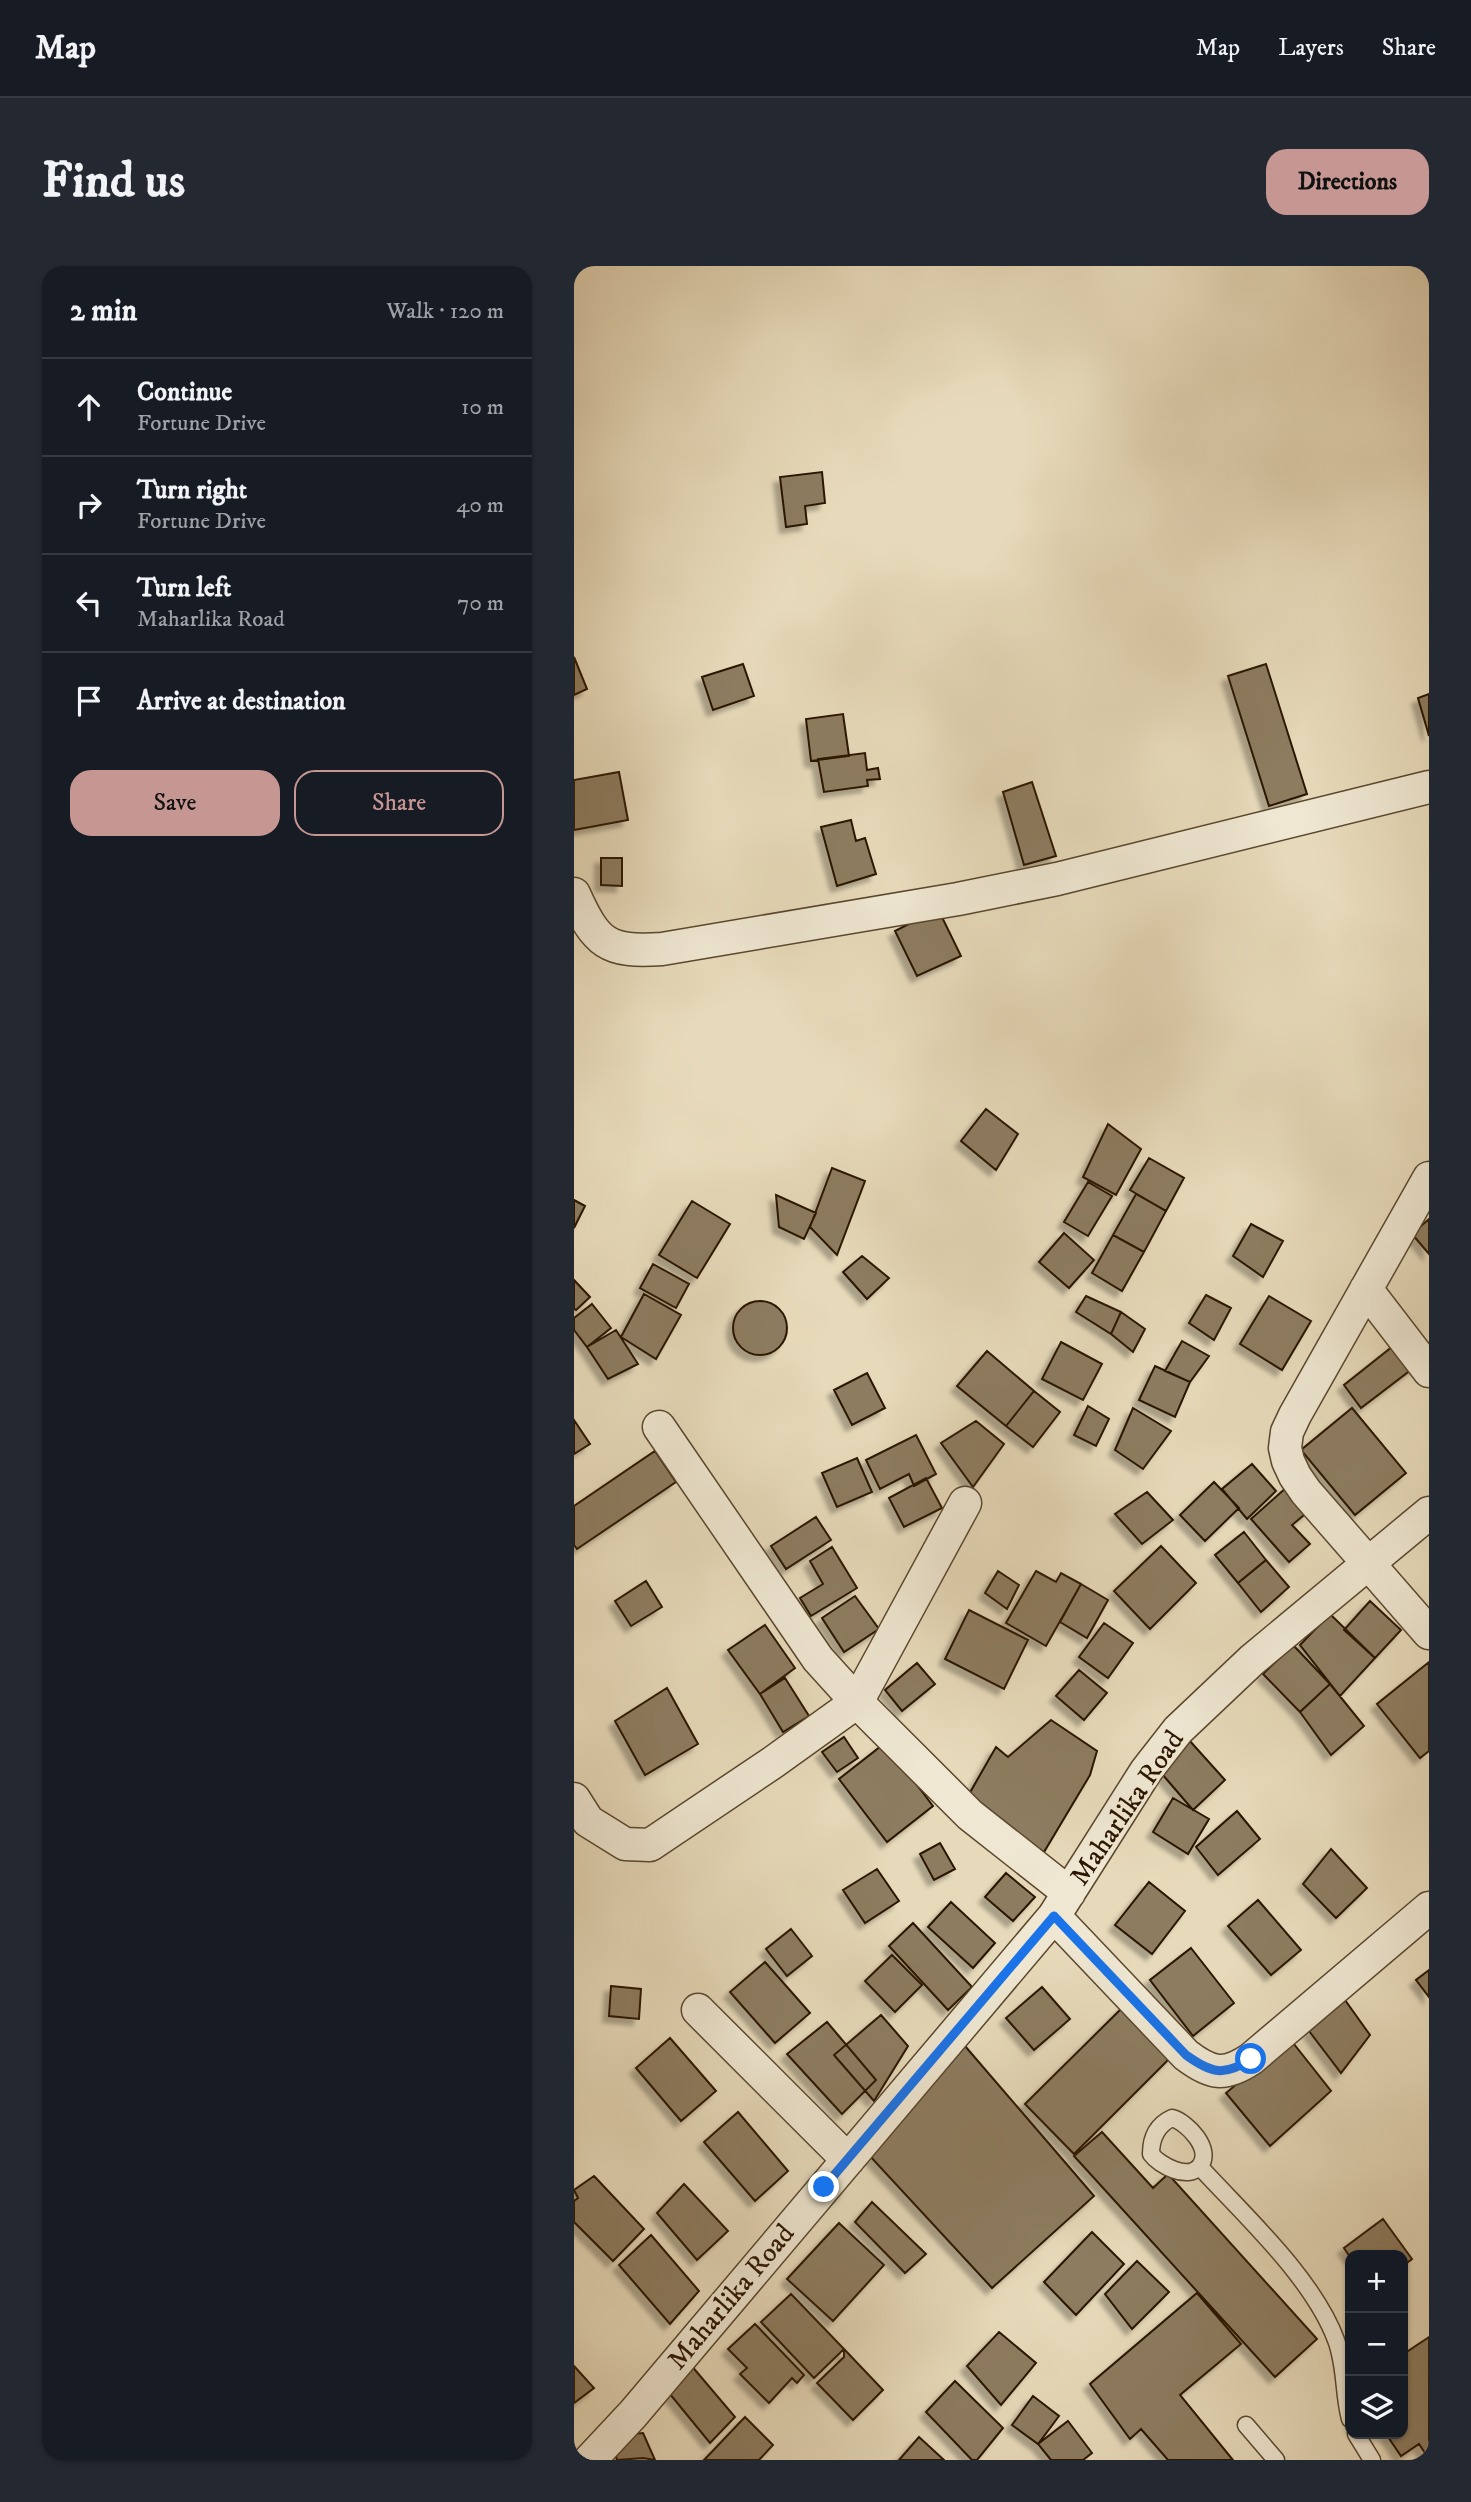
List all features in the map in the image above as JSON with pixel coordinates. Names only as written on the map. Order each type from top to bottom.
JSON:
[{"type":"street","points":[[574,894],[591,929],[608,943],[632,951],[662,949],[1057,880],[1429,787]]},
{"type":"street","points":[[1429,1178],[1295,1415],[1287,1432],[1285,1448],[1288,1461],[1306,1492],[1429,1633]]},
{"type":"street","points":[[1366,1289],[1429,1371]]},
{"type":"street","points":[[659,1426],[818,1659],[857,1702],[1062,1905],[1186,2055],[1202,2067],[1218,2071],[1235,2069],[1251,2059],[1429,1908]]},
{"type":"street","points":[[574,1798],[588,1821],[607,1833],[625,1844],[650,1845],[857,1702],[965,1503]]},
{"type":"street","name":"Maharlika Road","points":[[590,2460],[633,2414],[1062,1905],[1146,1771],[1178,1730],[1252,1660],[1429,1513]]},
{"type":"street","points":[[698,2010],[848,2160]]},
{"type":"lane","points":[[1172,2118],[1185,2124],[1200,2144],[1204,2156],[1200,2167],[1192,2171],[1164,2167],[1151,2154],[1153,2136],[1166,2121],[1172,2118]]},
{"type":"lane","points":[[1200,2167],[1280,2254],[1327,2320],[1343,2363],[1345,2387]]},
{"type":"lane","points":[[1246,2425],[1276,2460]]},
{"type":"lane","points":[[1359,2439],[1372,2460]]},
{"type":"building","points":[[822,472],[825,503],[805,506],[807,524],[786,527],[780,477]]},
{"type":"building","points":[[574,657],[587,689],[574,695]]},
{"type":"building","points":[[743,664],[754,696],[713,710],[702,677]]},
{"type":"building","points":[[1266,664],[1307,794],[1269,806],[1228,676]]},
{"type":"building","points":[[1429,694],[1429,736],[1418,698]]},
{"type":"building","points":[[843,714],[849,756],[811,761],[806,719]]},
{"type":"building","points":[[865,753],[867,770],[878,768],[880,779],[867,780],[868,786],[824,792],[818,759]]},
{"type":"building","points":[[619,772],[628,820],[574,830],[574,780]]},
{"type":"building","points":[[1032,782],[1056,856],[1024,865],[1003,792]]},
{"type":"building","points":[[851,820],[856,841],[865,838],[876,874],[837,886],[821,827]]},
{"type":"building","points":[[601,858],[622,858],[622,886],[601,885]]},
{"type":"building","points":[[938,909],[961,956],[917,976],[895,931]]},
{"type":"building","points":[[986,1109],[1018,1134],[996,1170],[961,1141]]},
{"type":"building","points":[[1108,1124],[1141,1149],[1116,1195],[1083,1177]]},
{"type":"building","points":[[1149,1158],[1184,1178],[1166,1211],[1130,1190]]},
{"type":"building","points":[[832,1168],[865,1181],[837,1255],[810,1227]]},
{"type":"building","points":[[1088,1182],[1112,1196],[1088,1236],[1064,1222]]},
{"type":"building","points":[[1136,1194],[1166,1211],[1144,1252],[1113,1235]]},
{"type":"building","points":[[776,1195],[816,1213],[804,1239],[779,1227]]},
{"type":"building","points":[[574,1200],[585,1206],[574,1228]]},
{"type":"building","points":[[692,1201],[730,1224],[697,1278],[659,1255]]},
{"type":"building","points":[[1429,1219],[1429,1254],[1412,1234]]},
{"type":"building","points":[[1251,1224],[1283,1241],[1263,1277],[1233,1256]]},
{"type":"building","points":[[1064,1233],[1094,1260],[1069,1288],[1039,1262]]},
{"type":"building","points":[[1113,1235],[1144,1252],[1122,1291],[1092,1273]]},
{"type":"building","points":[[862,1256],[889,1278],[867,1299],[843,1272]]},
{"type":"building","points":[[653,1264],[689,1284],[676,1308],[640,1288]]},
{"type":"building","points":[[574,1280],[590,1297],[576,1310],[574,1309]]},
{"type":"building","points":[[644,1294],[681,1315],[656,1359],[621,1337]]},
{"type":"building","points":[[1206,1295],[1231,1308],[1214,1340],[1189,1323]]},
{"type":"building","points":[[1086,1296],[1121,1312],[1111,1334],[1076,1312]]},
{"type":"building","points":[[1269,1296],[1311,1321],[1282,1370],[1240,1344]]},
{"type":"building","points":[[765,1301],[775,1305],[783,1313],[787,1328],[783,1343],[775,1351],[755,1355],[745,1351],[737,1343],[733,1323],[737,1313],[745,1305]]},
{"type":"building","points":[[592,1304],[611,1328],[587,1347],[574,1330],[574,1318]]},
{"type":"building","points":[[1121,1312],[1145,1329],[1133,1352],[1111,1334]]},
{"type":"building","points":[[616,1330],[638,1364],[608,1379],[587,1347]]},
{"type":"building","points":[[1182,1341],[1209,1356],[1190,1382],[1165,1371]]},
{"type":"building","points":[[1061,1342],[1102,1364],[1083,1400],[1042,1379]]},
{"type":"building","points":[[1397,1343],[1416,1366],[1361,1408],[1344,1385]]},
{"type":"building","points":[[987,1351],[1034,1391],[1006,1426],[957,1386]]},
{"type":"building","points":[[1155,1366],[1190,1382],[1175,1417],[1139,1400]]},
{"type":"building","points":[[867,1373],[885,1408],[852,1425],[834,1390]]},
{"type":"building","points":[[1034,1391],[1060,1412],[1033,1447],[1006,1426]]},
{"type":"building","points":[[1088,1406],[1109,1419],[1096,1446],[1074,1435]]},
{"type":"building","points":[[1133,1408],[1171,1431],[1143,1469],[1115,1450]]},
{"type":"building","points":[[1352,1408],[1406,1473],[1355,1515],[1301,1450]]},
{"type":"building","points":[[574,1420],[590,1444],[574,1454]]},
{"type":"building","points":[[976,1421],[1004,1444],[973,1487],[941,1443]]},
{"type":"building","points":[[916,1435],[936,1474],[914,1486],[909,1474],[880,1489],[866,1460]]},
{"type":"building","points":[[655,1451],[676,1482],[577,1549],[574,1545],[574,1506]]},
{"type":"building","points":[[857,1458],[872,1492],[837,1507],[822,1473]]},
{"type":"building","points":[[1252,1464],[1276,1491],[1247,1519],[1222,1489]]},
{"type":"building","points":[[926,1478],[942,1508],[904,1527],[889,1498]]},
{"type":"building","points":[[1214,1482],[1239,1508],[1205,1541],[1180,1515]]},
{"type":"building","points":[[1287,1487],[1309,1511],[1292,1525],[1310,1544],[1289,1562],[1251,1519]]},
{"type":"building","points":[[1147,1492],[1173,1520],[1142,1544],[1115,1514]]},
{"type":"building","points":[[816,1517],[831,1540],[786,1569],[771,1546]]},
{"type":"building","points":[[1244,1532],[1266,1560],[1238,1583],[1215,1555]]},
{"type":"building","points":[[1161,1546],[1196,1583],[1150,1629],[1114,1591]]},
{"type":"building","points":[[832,1547],[857,1588],[811,1616],[800,1598],[823,1584],[810,1561]]},
{"type":"building","points":[[1266,1560],[1289,1587],[1261,1612],[1238,1583]]},
{"type":"building","points":[[998,1571],[1019,1585],[1007,1609],[985,1593]]},
{"type":"building","points":[[1036,1571],[1056,1582],[1061,1573],[1081,1584],[1046,1646],[1006,1623]]},
{"type":"building","points":[[646,1581],[662,1607],[631,1626],[615,1601]]},
{"type":"building","points":[[1081,1584],[1108,1600],[1087,1638],[1060,1622]]},
{"type":"building","points":[[855,1596],[879,1629],[844,1652],[822,1618]]},
{"type":"building","points":[[1370,1601],[1401,1630],[1375,1658],[1344,1630]]},
{"type":"building","points":[[969,1610],[1028,1640],[1004,1689],[945,1659]]},
{"type":"building","points":[[1330,1614],[1375,1658],[1340,1696],[1300,1645]]},
{"type":"building","points":[[1104,1623],[1133,1643],[1108,1678],[1079,1657]]},
{"type":"building","points":[[765,1625],[795,1668],[760,1694],[728,1650]]},
{"type":"building","points":[[1293,1645],[1330,1684],[1300,1712],[1263,1674]]},
{"type":"building","points":[[1429,1662],[1429,1751],[1420,1758],[1377,1704]]},
{"type":"building","points":[[917,1663],[935,1684],[902,1711],[885,1690]]},
{"type":"building","points":[[1079,1670],[1107,1693],[1084,1720],[1056,1696]]},
{"type":"building","points":[[785,1678],[809,1716],[783,1732],[760,1694]]},
{"type":"building","points":[[1330,1684],[1364,1726],[1331,1755],[1300,1712]]},
{"type":"building","points":[[667,1688],[698,1744],[645,1775],[615,1721]]},
{"type":"building","points":[[1051,1720],[1097,1751],[1090,1775],[1044,1852],[964,1803],[996,1747],[1008,1757]]},
{"type":"building","points":[[844,1737],[858,1758],[837,1772],[822,1752]]},
{"type":"building","points":[[1189,1740],[1225,1780],[1193,1810],[1156,1767]]},
{"type":"building","points":[[885,1743],[933,1806],[887,1842],[839,1779]]},
{"type":"building","points":[[1173,1798],[1209,1819],[1188,1854],[1153,1832]]},
{"type":"building","points":[[1237,1811],[1260,1839],[1218,1875],[1196,1847]]},
{"type":"building","points":[[940,1843],[955,1869],[934,1880],[920,1854]]},
{"type":"building","points":[[1331,1849],[1367,1888],[1336,1918],[1303,1884]]},
{"type":"building","points":[[877,1869],[899,1901],[865,1923],[843,1890]]},
{"type":"building","points":[[1006,1873],[1035,1897],[1013,1921],[985,1897]]},
{"type":"building","points":[[1149,1882],[1185,1911],[1152,1954],[1115,1925]]},
{"type":"building","points":[[1258,1900],[1301,1950],[1271,1975],[1228,1926]]},
{"type":"building","points":[[951,1902],[995,1943],[973,1968],[928,1927]]},
{"type":"building","points":[[913,1923],[972,1987],[948,2010],[889,1946]]},
{"type":"building","points":[[791,1929],[812,1956],[787,1976],[766,1949]]},
{"type":"building","points":[[1191,1948],[1234,2003],[1193,2036],[1150,1980]]},
{"type":"building","points":[[892,1955],[922,1985],[895,2012],[865,1981]]},
{"type":"building","points":[[765,1962],[810,2013],[775,2043],[730,1992]]},
{"type":"building","points":[[1429,1970],[1429,1997],[1416,1980]]},
{"type":"building","points":[[611,1986],[641,1989],[639,2019],[609,2016]]},
{"type":"building","points":[[1042,1987],[1070,2019],[1034,2050],[1006,2018]]},
{"type":"building","points":[[1345,2000],[1370,2035],[1341,2073],[1309,2031]]},
{"type":"building","points":[[1125,2005],[1173,2055],[1074,2154],[1025,2104]]},
{"type":"building","points":[[881,2015],[908,2046],[874,2101],[834,2055]]},
{"type":"building","points":[[827,2022],[876,2080],[842,2114],[787,2054]]},
{"type":"building","points":[[670,2038],[716,2091],[681,2121],[636,2068]]},
{"type":"building","points":[[1290,2039],[1331,2091],[1270,2146],[1226,2093]]},
{"type":"building","points":[[965,2046],[1094,2196],[992,2288],[868,2154]]},
{"type":"building","points":[[738,2112],[788,2171],[755,2201],[704,2142]]},
{"type":"building","points":[[1102,2132],[1153,2188],[1168,2174],[1317,2339],[1275,2377],[1074,2156]]},
{"type":"building","points":[[594,2176],[644,2229],[613,2261],[574,2222],[574,2201],[578,2198],[574,2190]]},
{"type":"building","points":[[684,2184],[728,2231],[697,2260],[657,2213]]},
{"type":"building","points":[[872,2202],[926,2254],[905,2273],[855,2222]]},
{"type":"building","points":[[1383,2219],[1405,2250],[1345,2250],[1344,2248]]},
{"type":"building","points":[[839,2223],[884,2265],[833,2321],[787,2279]]},
{"type":"building","points":[[1092,2232],[1124,2264],[1076,2315],[1044,2282]]},
{"type":"building","points":[[651,2235],[699,2291],[670,2324],[619,2265]]},
{"type":"building","points":[[1137,2261],[1169,2292],[1132,2329],[1105,2294]]},
{"type":"building","points":[[1197,2293],[1241,2344],[1180,2395],[1233,2460],[1168,2460],[1141,2429],[1130,2439],[1090,2384]]},
{"type":"building","points":[[791,2294],[844,2349],[814,2378],[761,2322]]},
{"type":"building","points":[[755,2324],[804,2375],[797,2383],[792,2378],[769,2403],[740,2374],[747,2368],[728,2349]]},
{"type":"building","points":[[999,2332],[1036,2363],[1001,2405],[967,2366]]},
{"type":"building","points":[[1429,2337],[1429,2459],[1419,2444],[1401,2456],[1389,2439],[1408,2439],[1408,2351]]},
{"type":"building","points":[[844,2349],[883,2390],[853,2420],[817,2383],[844,2357]]},
{"type":"building","points":[[690,2364],[735,2417],[710,2443],[665,2388]]},
{"type":"building","points":[[574,2366],[594,2388],[574,2403]]},
{"type":"building","points":[[955,2381],[1003,2428],[977,2460],[972,2460],[926,2412]]},
{"type":"building","points":[[1033,2396],[1059,2416],[1038,2444],[1012,2425]]},
{"type":"building","points":[[745,2417],[773,2445],[759,2460],[704,2460]]},
{"type":"building","points":[[1068,2421],[1092,2453],[1083,2460],[1051,2460],[1038,2444]]},
{"type":"building","points":[[643,2433],[655,2460],[617,2460],[612,2436]]},
{"type":"building","points":[[919,2437],[944,2460],[899,2460]]},
{"type":"route","points":[[824,2187],[1054,1916],[1186,2055],[1202,2067],[1218,2071],[1235,2069],[1251,2059]]}]
